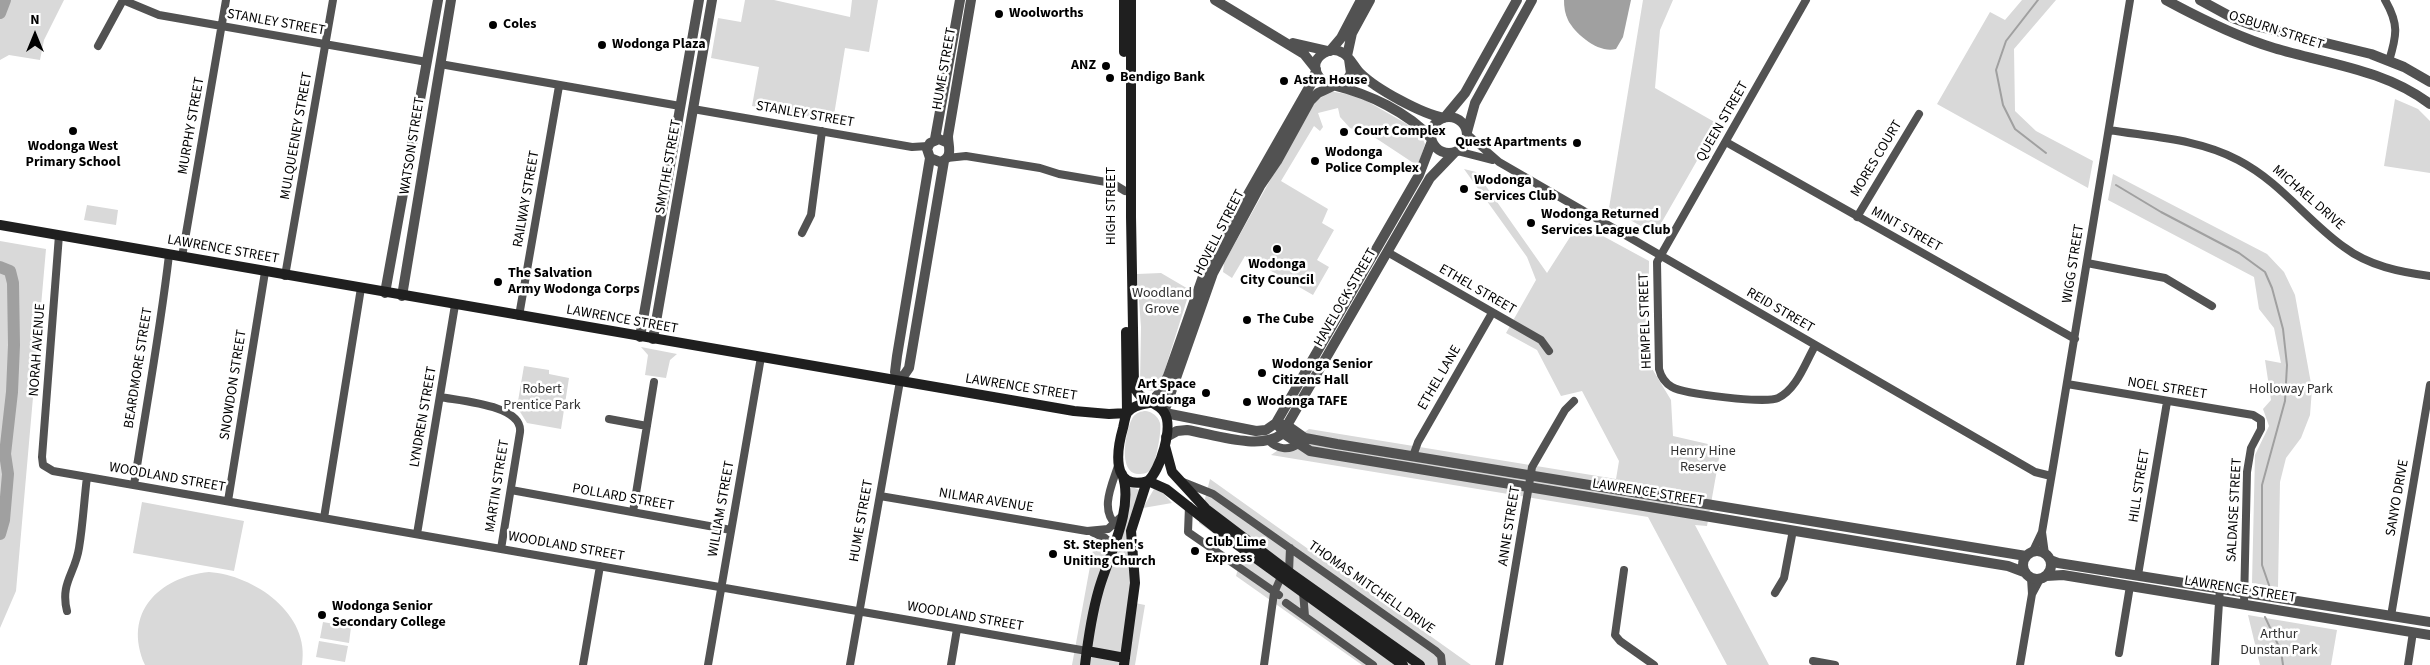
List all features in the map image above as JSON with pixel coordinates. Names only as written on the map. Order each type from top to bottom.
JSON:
[{"type":"main road","name":"HIGH STREET","points":[[1124,0],[1127,413]]},
{"type":"main road","name":"HIGH STREET","points":[[1131,0],[1132,336],[1135,386],[1140,396],[1149,403]]},
{"type":"main road","name":"LAWRENCE STREET","points":[[0,225],[285,276],[1091,413],[1127,413]]},
{"type":"main road","points":[[1085,665],[1087,651],[1098,591],[1114,546],[1126,496],[1124,480],[1119,469],[1120,437],[1127,413],[1136,407],[1149,403],[1164,413],[1168,424],[1166,440],[1157,469],[1147,481],[1131,531],[1135,583],[1125,661],[1087,651]]},
{"type":"main road","name":"LAWRENCE STREET","points":[[1091,413],[1114,423],[1120,437]]},
{"type":"main road","points":[[1166,440],[1168,464],[1177,479],[1211,513],[1285,574],[1403,665]]},
{"type":"main road","points":[[1119,469],[1132,481],[1147,481],[1166,489],[1232,541],[1285,574],[1303,592],[1315,596],[1420,665]]},
{"type":"street","name":"STANLEY STREET","points":[[123,0],[159,15],[427,62]]},
{"type":"street","points":[[98,46],[123,0]]},
{"type":"street","name":"MURPHY STREET","points":[[182,257],[226,0]]},
{"type":"street","name":"MULQUEENEY STREET","points":[[285,276],[333,0]]},
{"type":"street","name":"WATSON STREET","points":[[385,292],[438,0]]},
{"type":"street","name":"WATSON STREET","points":[[402,296],[451,0]]},
{"type":"street","name":"SMYTHE STREET","points":[[640,337],[699,0]]},
{"type":"street","name":"SMYTHE STREET","points":[[652,339],[712,0]]},
{"type":"street","name":"HUME STREET","points":[[900,381],[896,372],[897,356],[922,214],[930,149],[960,0]]},
{"type":"street","name":"HUME STREET","points":[[948,143],[971,0]]},
{"type":"street","points":[[1215,0],[1308,58],[1322,82],[1366,95],[1418,125],[1440,151],[1456,152],[1464,144],[1473,107],[1532,0]]},
{"type":"street","points":[[1316,70],[1318,59],[1329,51],[1341,38],[1361,0]]},
{"type":"street","points":[[1334,86],[1345,81],[1350,75],[1348,58],[1354,30],[1370,0]]},
{"type":"street","points":[[1431,140],[1433,126],[1445,117],[1461,100],[1517,0]]},
{"type":"street","name":"QUEEN STREET","points":[[1660,256],[1806,0]]},
{"type":"street","name":"WIGG STREET","points":[[2030,554],[2042,532],[2130,0]]},
{"type":"street","name":"OSBURN STREET","points":[[2166,0],[2211,24],[2249,40],[2383,77],[2430,104]]},
{"type":"street","name":"OSBURN STREET","points":[[2200,0],[2252,25],[2371,54],[2430,82]]},
{"type":"street","points":[[2383,77],[2396,40],[2394,16],[2384,0]]},
{"type":"street","points":[[1272,34],[1304,47],[1338,51],[1348,58],[1371,82],[1426,114],[1460,121],[1467,133]]},
{"type":"street","points":[[431,38],[444,40]]},
{"type":"street","points":[[951,47],[963,49]]},
{"type":"street","points":[[427,62],[693,108]]},
{"type":"street","points":[[1480,66],[1491,72]]},
{"type":"street","name":"HOVELL STREET","points":[[1272,159],[1311,84],[1316,70]]},
{"type":"street","points":[[684,79],[698,81]]},
{"type":"street","name":"RAILWAY STREET","points":[[519,316],[559,86]]},
{"type":"street","name":"HOVELL STREET","points":[[1149,403],[1160,392],[1168,376],[1210,270],[1255,187],[1312,99],[1334,86]]},
{"type":"street","points":[[422,87],[436,90]]},
{"type":"street","points":[[944,87],[956,89]]},
{"type":"street","name":"STANLEY STREET","points":[[693,108],[930,149]]},
{"type":"street","name":"MORES COURT","points":[[1857,217],[1919,114]]},
{"type":"street","name":"MICHAEL DRIVE","points":[[2109,130],[2193,143],[2238,160],[2278,187],[2344,247],[2379,266],[2430,276]]},
{"type":"street","points":[[802,233],[811,216],[822,131]]},
{"type":"street","name":"REID STREET","points":[[1467,133],[1499,162],[2035,472],[2051,476]]},
{"type":"street","points":[[945,160],[950,152],[948,143],[942,139],[930,149],[936,162],[966,156],[1040,168],[1059,174],[1112,184],[1125,191]]},
{"type":"street","name":"HAVELOCK STREET","points":[[1276,423],[1368,260],[1419,175],[1431,140]]},
{"type":"street","name":"MINT STREET","points":[[1726,142],[2074,339]]},
{"type":"street","points":[[673,149],[686,151]]},
{"type":"street","name":"REID STREET","points":[[1456,152],[1499,162]]},
{"type":"street","name":"HAVELOCK STREET","points":[[1269,441],[1286,429],[1433,174],[1456,152]]},
{"type":"street","name":"HUME STREET","points":[[850,665],[900,381],[908,372],[911,358],[945,160]]},
{"type":"street","points":[[922,214],[935,216]]},
{"type":"street","name":"NORAH AVENUE","points":[[43,465],[42,457],[59,236]]},
{"type":"street","name":"ETHEL STREET","points":[[1389,252],[1541,340],[1549,352]]},
{"type":"street","name":"BEARDMORE STREET","points":[[134,485],[166,285],[168,255]]},
{"type":"street","name":"HEMPEL STREET","points":[[1660,256],[1657,262],[1660,369],[1662,379],[1674,389],[1757,401],[1774,400],[1790,389],[1815,346]]},
{"type":"street","points":[[392,260],[407,263]]},
{"type":"street","points":[[1368,260],[1381,266]]},
{"type":"street","points":[[2086,263],[2165,278],[2212,306]]},
{"type":"street","name":"HOVELL STREET","points":[[1164,413],[1210,270]]},
{"type":"street","name":"SNOWDON STREET","points":[[228,501],[265,272]]},
{"type":"street","points":[[324,518],[361,288]]},
{"type":"street","points":[[648,288],[661,291]]},
{"type":"street","points":[[908,296],[921,298]]},
{"type":"street","name":"LYNDREN STREET","points":[[417,534],[455,305]]},
{"type":"street","name":"ETHEL LANE","points":[[1413,456],[1418,442],[1492,313]]},
{"type":"street","points":[[897,356],[911,358]]},
{"type":"street","name":"WILLIAM STREET","points":[[708,665],[761,357]]},
{"type":"street","points":[[632,512],[654,382]]},
{"type":"street","name":"NOEL STREET","points":[[2066,384],[2254,415],[2261,420]]},
{"type":"street","name":"SANYO DRIVE","points":[[2391,616],[2430,385]]},
{"type":"street","name":"MARTIN STREET","points":[[440,397],[507,412],[519,421],[520,427],[501,549]]},
{"type":"street","name":"ANNE STREET","points":[[1500,665],[1532,467],[1565,410],[1574,402]]},
{"type":"street","name":"HILL STREET","points":[[2138,574],[2167,402]]},
{"type":"street","points":[[1164,413],[1256,431],[1266,430],[1276,423]]},
{"type":"street","points":[[608,419],[646,426]]},
{"type":"street","points":[[1190,419],[1199,432]]},
{"type":"street","name":"SALDAISE STREET","points":[[2244,604],[2247,472],[2251,448],[2261,429],[2261,420]]},
{"type":"street","name":"LAWRENCE STREET","points":[[1276,423],[1308,439],[1912,538],[2030,554],[2138,574],[2430,622]]},
{"type":"street","name":"LAWRENCE STREET","points":[[1286,429],[1298,444],[1310,451],[2016,568],[2035,576],[2063,574],[2430,636]]},
{"type":"street","points":[[1166,440],[1182,430],[1252,441],[1269,441],[1274,446],[1285,448],[1292,448],[1298,444]]},
{"type":"street","points":[[1411,468],[1413,456]]},
{"type":"street","name":"WOODLAND STREET","points":[[43,465],[53,471],[87,478],[1087,651]]},
{"type":"street","points":[[1118,523],[1109,516],[1108,506],[1113,476],[1119,469]]},
{"type":"street","points":[[67,611],[64,594],[76,565],[87,478]]},
{"type":"street","name":"THOMAS MITCHELL DRIVE","points":[[1177,479],[1206,490],[1290,548],[1436,651],[1440,656],[1442,665]]},
{"type":"street","name":"POLLARD STREET","points":[[511,490],[731,530]]},
{"type":"street","points":[[1640,506],[1642,494]]},
{"type":"street","name":"NILMAR AVENUE","points":[[880,496],[1087,531],[1103,537],[1114,546]]},
{"type":"street","points":[[1189,506],[1188,532],[1277,593]]},
{"type":"street","points":[[1775,593],[1784,578],[1794,518]]},
{"type":"street","name":"NILMAR AVENUE","points":[[1087,531],[1103,530],[1118,523]]},
{"type":"street","name":"WIGG STREET","points":[[2042,532],[2048,557]]},
{"type":"street","points":[[1910,550],[1912,538]]},
{"type":"street","name":"THOMAS MITCHELL DRIVE","points":[[1285,574],[1290,548]]},
{"type":"street","points":[[2030,554],[2023,563],[2035,576]]},
{"type":"street","points":[[2035,576],[2051,568],[2048,557]]},
{"type":"street","points":[[583,665],[600,566]]},
{"type":"street","points":[[1624,570],[1615,635],[1620,641],[1654,665]]},
{"type":"street","points":[[1264,665],[1277,593],[1285,574]]},
{"type":"street","points":[[2020,665],[2035,576]]},
{"type":"street","points":[[2119,653],[2130,586]]},
{"type":"street","points":[[2215,665],[2220,587]]},
{"type":"street","points":[[1303,592],[1305,616]]},
{"type":"street","points":[[1286,603],[1373,665]]},
{"type":"street","points":[[2389,628],[2391,616]]},
{"type":"street","points":[[2408,665],[2415,620]]},
{"type":"street","points":[[951,665],[956,629]]},
{"type":"street","points":[[1812,661],[1835,665]]},
{"type":"green space","points":[[0,0],[64,0],[44,40],[40,60],[9,55],[0,60]]},
{"type":"green space","points":[[745,0],[774,0],[850,17],[852,0],[878,0],[869,52],[845,48],[833,121],[752,106],[759,67],[711,58],[718,18],[741,22]]},
{"type":"green space","points":[[1643,0],[1673,0],[1660,30],[1655,88],[1718,124],[1655,234],[1609,208]]},
{"type":"green space","points":[[2022,0],[2056,0],[2014,49],[2015,111],[2036,131],[2093,161],[2088,188],[1937,104],[1990,12],[2005,20]]},
{"type":"green space","points":[[1329,91],[1358,96],[1419,131],[1425,144],[1418,166],[1371,135],[1350,128],[1340,117],[1338,108],[1318,113],[1323,127],[1320,131],[1314,126],[1281,181],[1328,209],[1322,223],[1334,230],[1317,260],[1329,267],[1313,295],[1245,256],[1232,278],[1223,272],[1224,263],[1312,105]]},
{"type":"green space","points":[[2395,99],[2418,109],[2430,121],[2430,173],[2384,166]]},
{"type":"green space","name":"Henry Hine Reserve","points":[[1464,169],[1476,172],[1547,273],[1579,223],[1649,261],[1648,362],[1671,400],[1673,436],[1721,447],[1707,526],[1695,525],[1769,665],[1727,665],[1648,517],[1271,455],[1309,429],[1616,479],[1619,461],[1582,391],[1561,396],[1537,350],[1506,333],[1536,280],[1527,257]]},
{"type":"green space","name":"Holloway Park","points":[[2113,174],[2267,254],[2284,272],[2295,295],[2312,389],[2310,415],[2301,438],[2286,458],[2280,482],[2278,587],[2252,583],[2255,455],[2269,426],[2263,409],[2271,400],[2265,360],[2281,363],[2274,328],[2259,309],[2254,277],[2108,200]]},
{"type":"green space","points":[[87,205],[118,210],[116,225],[84,220]]},
{"type":"green space","points":[[0,241],[46,249],[16,591],[0,628]]},
{"type":"green space","name":"Woodland Grove","points":[[1161,273],[1190,290],[1161,382],[1155,390],[1148,391],[1140,383],[1141,327],[1137,274]]},
{"type":"green space","points":[[641,347],[677,354],[670,360],[666,378],[645,375],[648,355]]},
{"type":"green space","name":"Robert Prentice Park","points":[[524,366],[549,370],[549,374],[569,378],[561,429],[527,423],[517,407]]},
{"type":"green space","points":[[1146,411],[1158,418],[1160,423],[1159,438],[1152,468],[1146,473],[1138,474],[1131,472],[1127,466],[1125,458],[1126,440],[1133,417],[1139,412]]},
{"type":"green space","points":[[1210,479],[1471,665],[1362,665],[1236,576],[1242,554],[1199,523]]},
{"type":"green space","points":[[1129,486],[1140,490],[1129,523],[1127,539],[1131,571],[1130,602],[1145,605],[1135,665],[1072,665],[1095,539],[1118,546]]},
{"type":"green space","points":[[1154,489],[1163,493],[1172,503],[1143,508]]},
{"type":"green space","points":[[142,502],[244,521],[234,571],[133,553]]},
{"type":"green space","points":[[209,572],[244,581],[261,589],[276,600],[298,629],[302,646],[302,665],[145,665],[139,646],[138,629],[142,614],[150,601],[161,590],[175,581],[191,575]]},
{"type":"green space","name":"Arthur Dunstan Park","points":[[2248,615],[2337,630],[2331,665],[2260,665]]},
{"type":"green space","points":[[323,622],[351,627],[349,643],[320,638]]},
{"type":"green space","points":[[319,641],[348,646],[345,662],[316,657]]},
{"type":"shaded area","points":[[1564,0],[1631,0],[1623,37],[1616,49],[1602,49],[1582,37],[1568,20]]},
{"type":"waterway","points":[[0,13],[5,0]]},
{"type":"waterway","points":[[2038,0],[2006,41],[1996,70],[2003,105],[2015,129],[2046,153]]},
{"type":"waterway","points":[[2116,185],[2161,212],[2239,253],[2265,272],[2272,288],[2283,329],[2287,365],[2285,401],[2262,485],[2262,565],[2270,588]]},
{"type":"waterway","points":[[0,267],[10,271],[13,283],[14,345],[12,392],[5,454],[8,474],[4,520],[0,534]]},
{"type":"waterway","points":[[2265,617],[2281,651],[2283,665]]},
{"type":"place","name":"Woolworths","points":[[999,14]]},
{"type":"place","name":"Coles","points":[[493,25]]},
{"type":"place","name":"Wodonga Plaza","points":[[602,45]]},
{"type":"place","name":"ANZ","points":[[1106,66]]},
{"type":"place","name":"Bendigo Bank","points":[[1110,78]]},
{"type":"place","name":"Astra House","points":[[1284,81]]},
{"type":"place","name":"Wodonga West Primary School","points":[[73,131]]},
{"type":"place","name":"Court Complex","points":[[1344,132]]},
{"type":"place","name":"Quest Apartments","points":[[1577,143]]},
{"type":"place","name":"Wodonga Police Complex","points":[[1315,161]]},
{"type":"place","name":"Wodonga Services Club","points":[[1464,189]]},
{"type":"place","name":"Wodonga Returned Services League Club","points":[[1531,223]]},
{"type":"place","name":"Wodonga City Council","points":[[1277,249]]},
{"type":"place","name":"The Salvation Army Wodonga Corps","points":[[498,282]]},
{"type":"place","name":"The Cube","points":[[1247,320]]},
{"type":"place","name":"Wodonga Senior Citizens Hall","points":[[1262,373]]},
{"type":"place","name":"Art Space Wodonga","points":[[1206,393]]},
{"type":"place","name":"Wodonga TAFE","points":[[1247,402]]},
{"type":"place","name":"Club Lime Express","points":[[1195,551]]},
{"type":"place","name":"St. Stephen's Uniting Church","points":[[1053,554]]},
{"type":"place","name":"Wodonga Senior Secondary College","points":[[322,615]]}]
